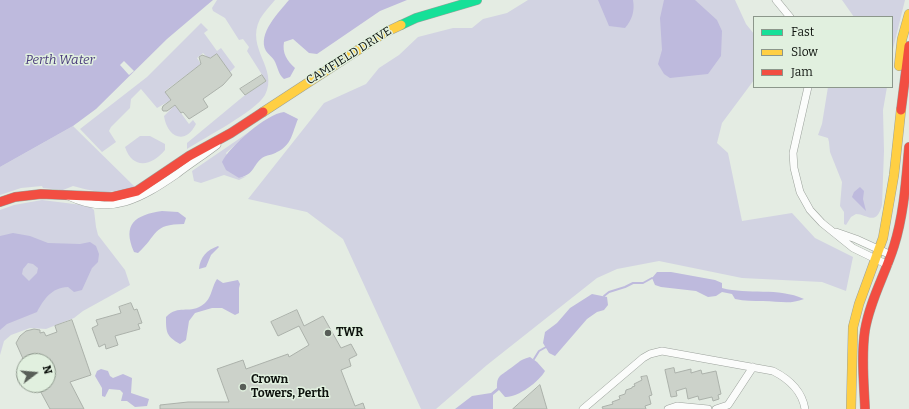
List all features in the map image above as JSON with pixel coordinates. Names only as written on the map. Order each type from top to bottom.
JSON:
[{"type":"street","name":"CAMFIELD DRIVE","points":[[0,202],[41,194],[112,197],[128,194],[144,187],[189,156],[231,133],[364,44],[396,26],[436,11],[477,0]]},
{"type":"street","points":[[776,0],[789,16]]},
{"type":"street","points":[[891,193],[890,160],[892,122],[902,39],[909,14]]},
{"type":"street","points":[[851,409],[852,337],[855,314],[880,250],[887,222],[904,69],[909,46]]},
{"type":"street","points":[[808,88],[795,139],[794,168],[797,185],[806,204],[814,215],[832,231],[853,248],[888,265]]},
{"type":"street","points":[[865,409],[863,345],[865,329],[870,308],[888,265],[901,216],[909,147]]},
{"type":"street","points":[[832,231],[856,238],[891,255]]},
{"type":"street","points":[[583,409],[643,358],[656,352],[670,352],[773,371],[790,381],[801,396],[805,409]]},
{"type":"street","points":[[716,409],[728,404],[753,368]]},
{"type":"street","points":[[668,409],[677,406],[708,409]]},
{"type":"shaded area","points":[[217,0],[275,0],[265,11],[256,30],[256,40],[266,67],[268,85],[265,95],[251,109],[187,149],[187,143],[245,95],[266,81],[247,51],[249,47],[243,39],[239,40],[225,18],[213,11],[212,8]]},
{"type":"shaded area","points":[[528,0],[735,0],[746,24],[753,33],[753,81],[722,123],[717,143],[728,153],[742,221],[792,213],[815,238],[853,257],[846,291],[822,282],[742,278],[659,261],[617,269],[597,278],[487,365],[436,409],[421,409],[343,239],[307,212],[248,199],[324,103],[366,84],[379,68],[399,55],[418,37],[453,28],[472,28],[483,19],[507,13]]},
{"type":"shaded area","points":[[842,0],[905,0],[893,49],[893,16],[853,16]]},
{"type":"shaded area","points":[[201,23],[208,30],[204,33],[217,51],[221,48],[235,67],[230,72],[217,54],[209,59],[203,53],[197,58],[201,64],[165,91],[171,100],[157,108],[141,89],[131,99],[130,108],[111,127],[109,131],[116,142],[102,152],[80,129],[147,77]]},
{"type":"shaded area","points":[[828,88],[887,88],[883,110],[884,151],[882,205],[880,212],[874,218],[856,214],[851,217],[846,225],[844,224],[844,212],[840,206],[842,182],[830,152],[828,138],[818,135],[822,124]]},
{"type":"shaded area","points":[[175,105],[189,124],[193,120],[196,124],[192,131],[182,137],[173,134],[166,123],[164,116]]},
{"type":"shaded area","points":[[73,126],[135,187],[118,191],[104,192],[73,186],[63,190],[43,188],[42,186],[21,188],[0,195],[0,167]]},
{"type":"shaded area","points":[[249,132],[226,153],[239,178],[247,176],[239,180],[224,175],[201,183],[194,181],[192,171]]},
{"type":"shaded area","points":[[140,136],[150,136],[165,144],[165,150],[149,162],[144,163],[133,160],[125,147]]},
{"type":"shaded area","points":[[42,200],[90,206],[94,210],[98,235],[125,270],[130,285],[83,311],[74,318],[46,329],[30,328],[11,335],[4,341],[0,355],[0,210],[14,205]]},
{"type":"water","name":"Perth Water","points":[[0,0],[213,0],[167,39],[96,109],[73,126],[0,167]]},
{"type":"water","points":[[289,0],[407,0],[380,11],[317,54],[309,53],[293,39],[284,42],[286,56],[295,68],[290,77],[284,79],[279,73],[274,60],[266,51],[264,38],[270,24]]},
{"type":"water","points":[[598,0],[633,0],[634,8],[632,15],[625,28],[609,26]]},
{"type":"water","points":[[664,0],[695,0],[717,20],[722,31],[721,56],[708,74],[670,78],[664,74],[658,64],[662,50],[660,18]]},
{"type":"water","points":[[284,112],[298,119],[291,138],[286,146],[275,153],[262,158],[251,172],[239,178],[226,170],[222,162],[226,155],[240,140],[268,118]]},
{"type":"water","points":[[860,187],[864,191],[863,199],[866,211],[852,197],[854,192]]},
{"type":"water","points":[[162,211],[178,212],[186,218],[184,224],[161,228],[138,253],[134,252],[130,234],[130,228],[133,222],[145,215]]},
{"type":"water","points":[[13,233],[30,236],[48,243],[80,244],[90,242],[96,246],[99,254],[98,262],[92,268],[82,290],[74,292],[68,287],[57,290],[45,299],[37,312],[7,324],[0,330],[0,236]],"holes":[[[28,263],[33,264],[38,268],[37,273],[29,281],[22,274],[23,269]]]},
{"type":"water","points":[[218,246],[219,247],[211,255],[206,267],[199,269],[205,254]]},
{"type":"water","points":[[657,272],[671,272],[715,280],[722,283],[722,288],[732,290],[784,293],[804,299],[789,302],[746,301],[735,299],[732,294],[722,292],[716,296],[708,297],[696,291],[655,285],[652,278]]},
{"type":"water","points":[[217,279],[223,283],[238,280],[240,284],[239,313],[235,315],[222,308],[212,308],[195,313],[189,321],[186,340],[180,344],[172,339],[169,336],[166,326],[166,317],[175,311],[192,309],[201,306],[207,301]]},
{"type":"water","points":[[592,294],[607,297],[608,305],[604,310],[597,312],[587,319],[555,356],[549,353],[543,343],[545,332],[557,323],[570,308]]},
{"type":"water","points":[[530,357],[545,371],[533,384],[510,397],[505,397],[499,390],[493,395],[493,409],[455,409],[472,396],[491,393],[497,388],[497,381],[501,376],[520,361]]},
{"type":"water","points":[[101,369],[108,371],[110,376],[113,378],[123,374],[132,378],[131,393],[149,399],[147,406],[135,407],[127,401],[121,401],[123,393],[120,390],[109,389],[105,397],[102,396],[102,388],[95,376],[97,371]]},
{"type":"pier","points":[[124,61],[134,71],[129,75],[120,65]]},
{"type":"building","points":[[217,54],[232,75],[223,85],[203,99],[208,107],[189,119],[183,112],[181,113],[175,105],[167,111],[163,111],[163,106],[171,100],[165,92],[201,64],[199,57],[202,55],[210,58]]},
{"type":"building","points":[[262,75],[266,81],[245,95],[240,89]]},
{"type":"building","points":[[131,303],[134,310],[137,309],[142,323],[138,324],[140,329],[115,336],[118,345],[106,349],[105,344],[99,347],[92,328],[98,325],[96,320],[121,313],[119,307]]},
{"type":"building","points":[[297,310],[304,326],[323,316],[341,348],[351,344],[357,355],[349,359],[351,366],[341,370],[355,406],[363,403],[365,409],[160,409],[160,405],[188,402],[229,402],[217,369],[243,360],[246,369],[288,354],[289,357],[309,345],[299,326],[278,336],[271,322]]},
{"type":"building","points":[[72,320],[91,375],[70,382],[84,409],[50,409],[41,393],[56,393],[56,353],[20,353],[16,343],[20,336],[26,331],[34,329],[40,330],[40,333],[44,332],[46,336],[57,332],[55,326]]},
{"type":"building","points":[[674,368],[675,373],[691,369],[691,373],[701,370],[702,374],[716,371],[721,394],[718,395],[719,399],[713,401],[712,397],[699,400],[698,396],[688,399],[686,388],[676,391],[677,396],[671,397],[665,370]]},
{"type":"building","points":[[647,376],[652,395],[649,396],[651,404],[645,406],[646,409],[603,409],[602,407],[613,404],[612,402],[620,399],[619,396],[625,394],[626,390],[632,388],[635,386],[634,384],[642,380],[641,377]]},
{"type":"building","points":[[540,385],[547,409],[513,409]]},
{"type":"waterway","points":[[604,296],[609,292],[633,283],[643,283],[652,278]]},
{"type":"waterway","points":[[534,359],[539,351],[546,347]]},
{"type":"traffic: fast","points":[[401,25],[416,18],[477,0]]},
{"type":"traffic: slow","points":[[899,66],[902,39],[909,14]]},
{"type":"traffic: slow","points":[[263,112],[384,33],[401,25]]},
{"type":"traffic: slow","points":[[851,409],[853,327],[859,304],[883,238],[894,175],[901,110]]},
{"type":"traffic: jam","points":[[901,110],[909,46]]},
{"type":"traffic: jam","points":[[0,202],[15,197],[41,194],[112,197],[137,191],[189,156],[231,133],[263,112]]},
{"type":"traffic: jam","points":[[865,409],[863,360],[865,330],[870,308],[894,246],[900,222],[909,147]]},
{"type":"place","name":"TWR","points":[[328,333]]},
{"type":"place","name":"Crown Towers, Perth","points":[[243,387]]}]
